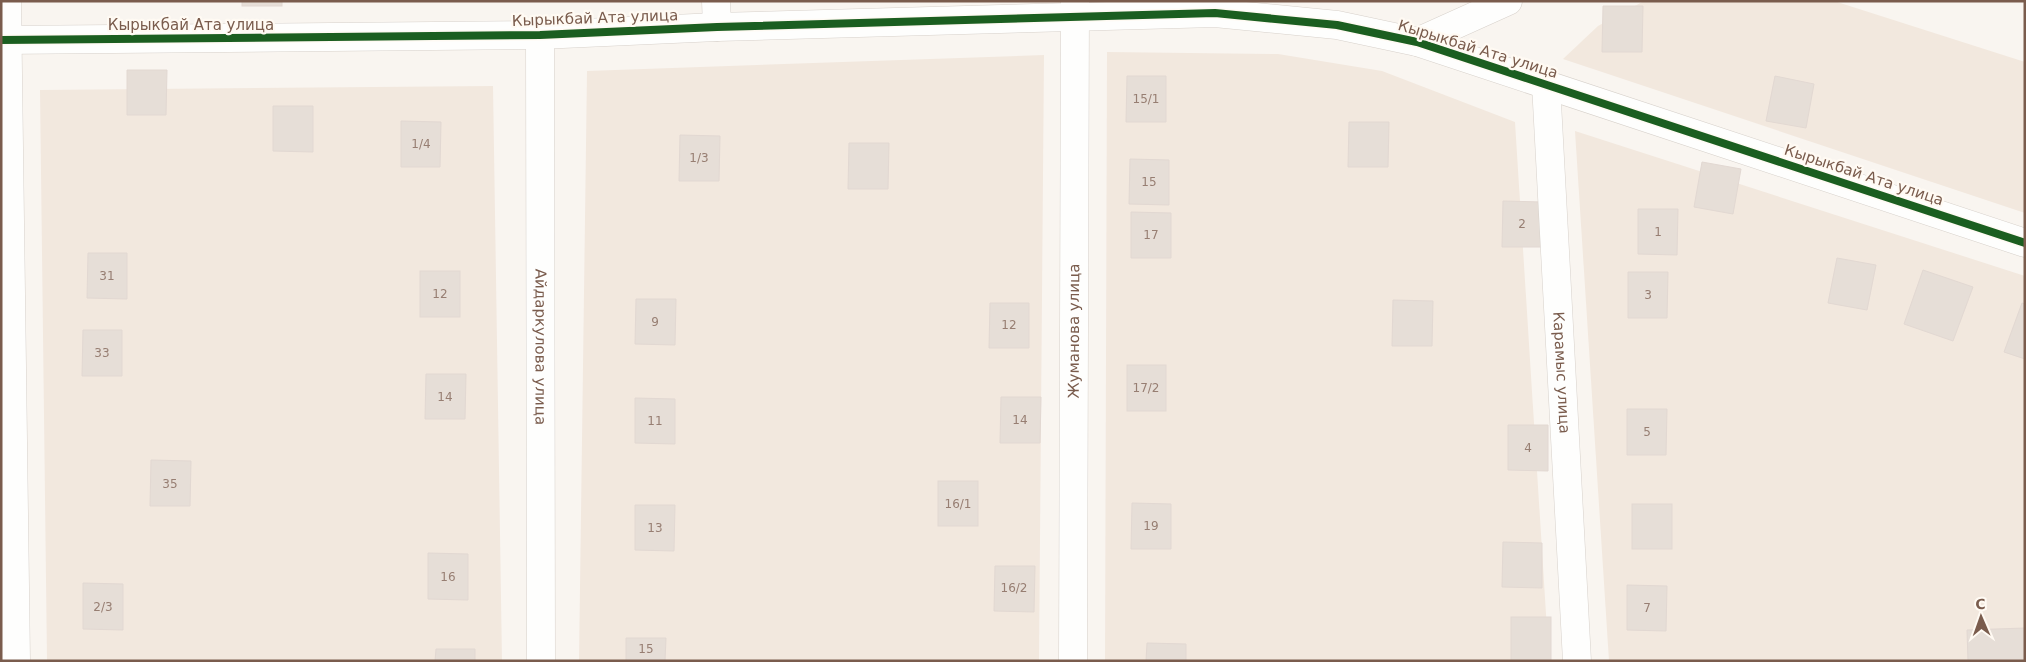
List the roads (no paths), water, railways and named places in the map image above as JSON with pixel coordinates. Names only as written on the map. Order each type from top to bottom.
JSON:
[{"type":"street","points":[[6,1],[4,40],[16,661]]},
{"type":"street","points":[[1417,42],[1508,1]]},
{"type":"street","name":"Кырыкбай Ата улица","points":[[4,40],[540,35],[717,14],[1074,9],[1215,13],[1337,25],[1417,42],[2025,244]]},
{"type":"street","name":"Жуманова улица","points":[[1073,661],[1074,9]]},
{"type":"street","name":"Айдаркулова улица","points":[[540,35],[541,661]]},
{"type":"street","name":"Карамыс улица","points":[[1546,84],[1577,661]]}]
